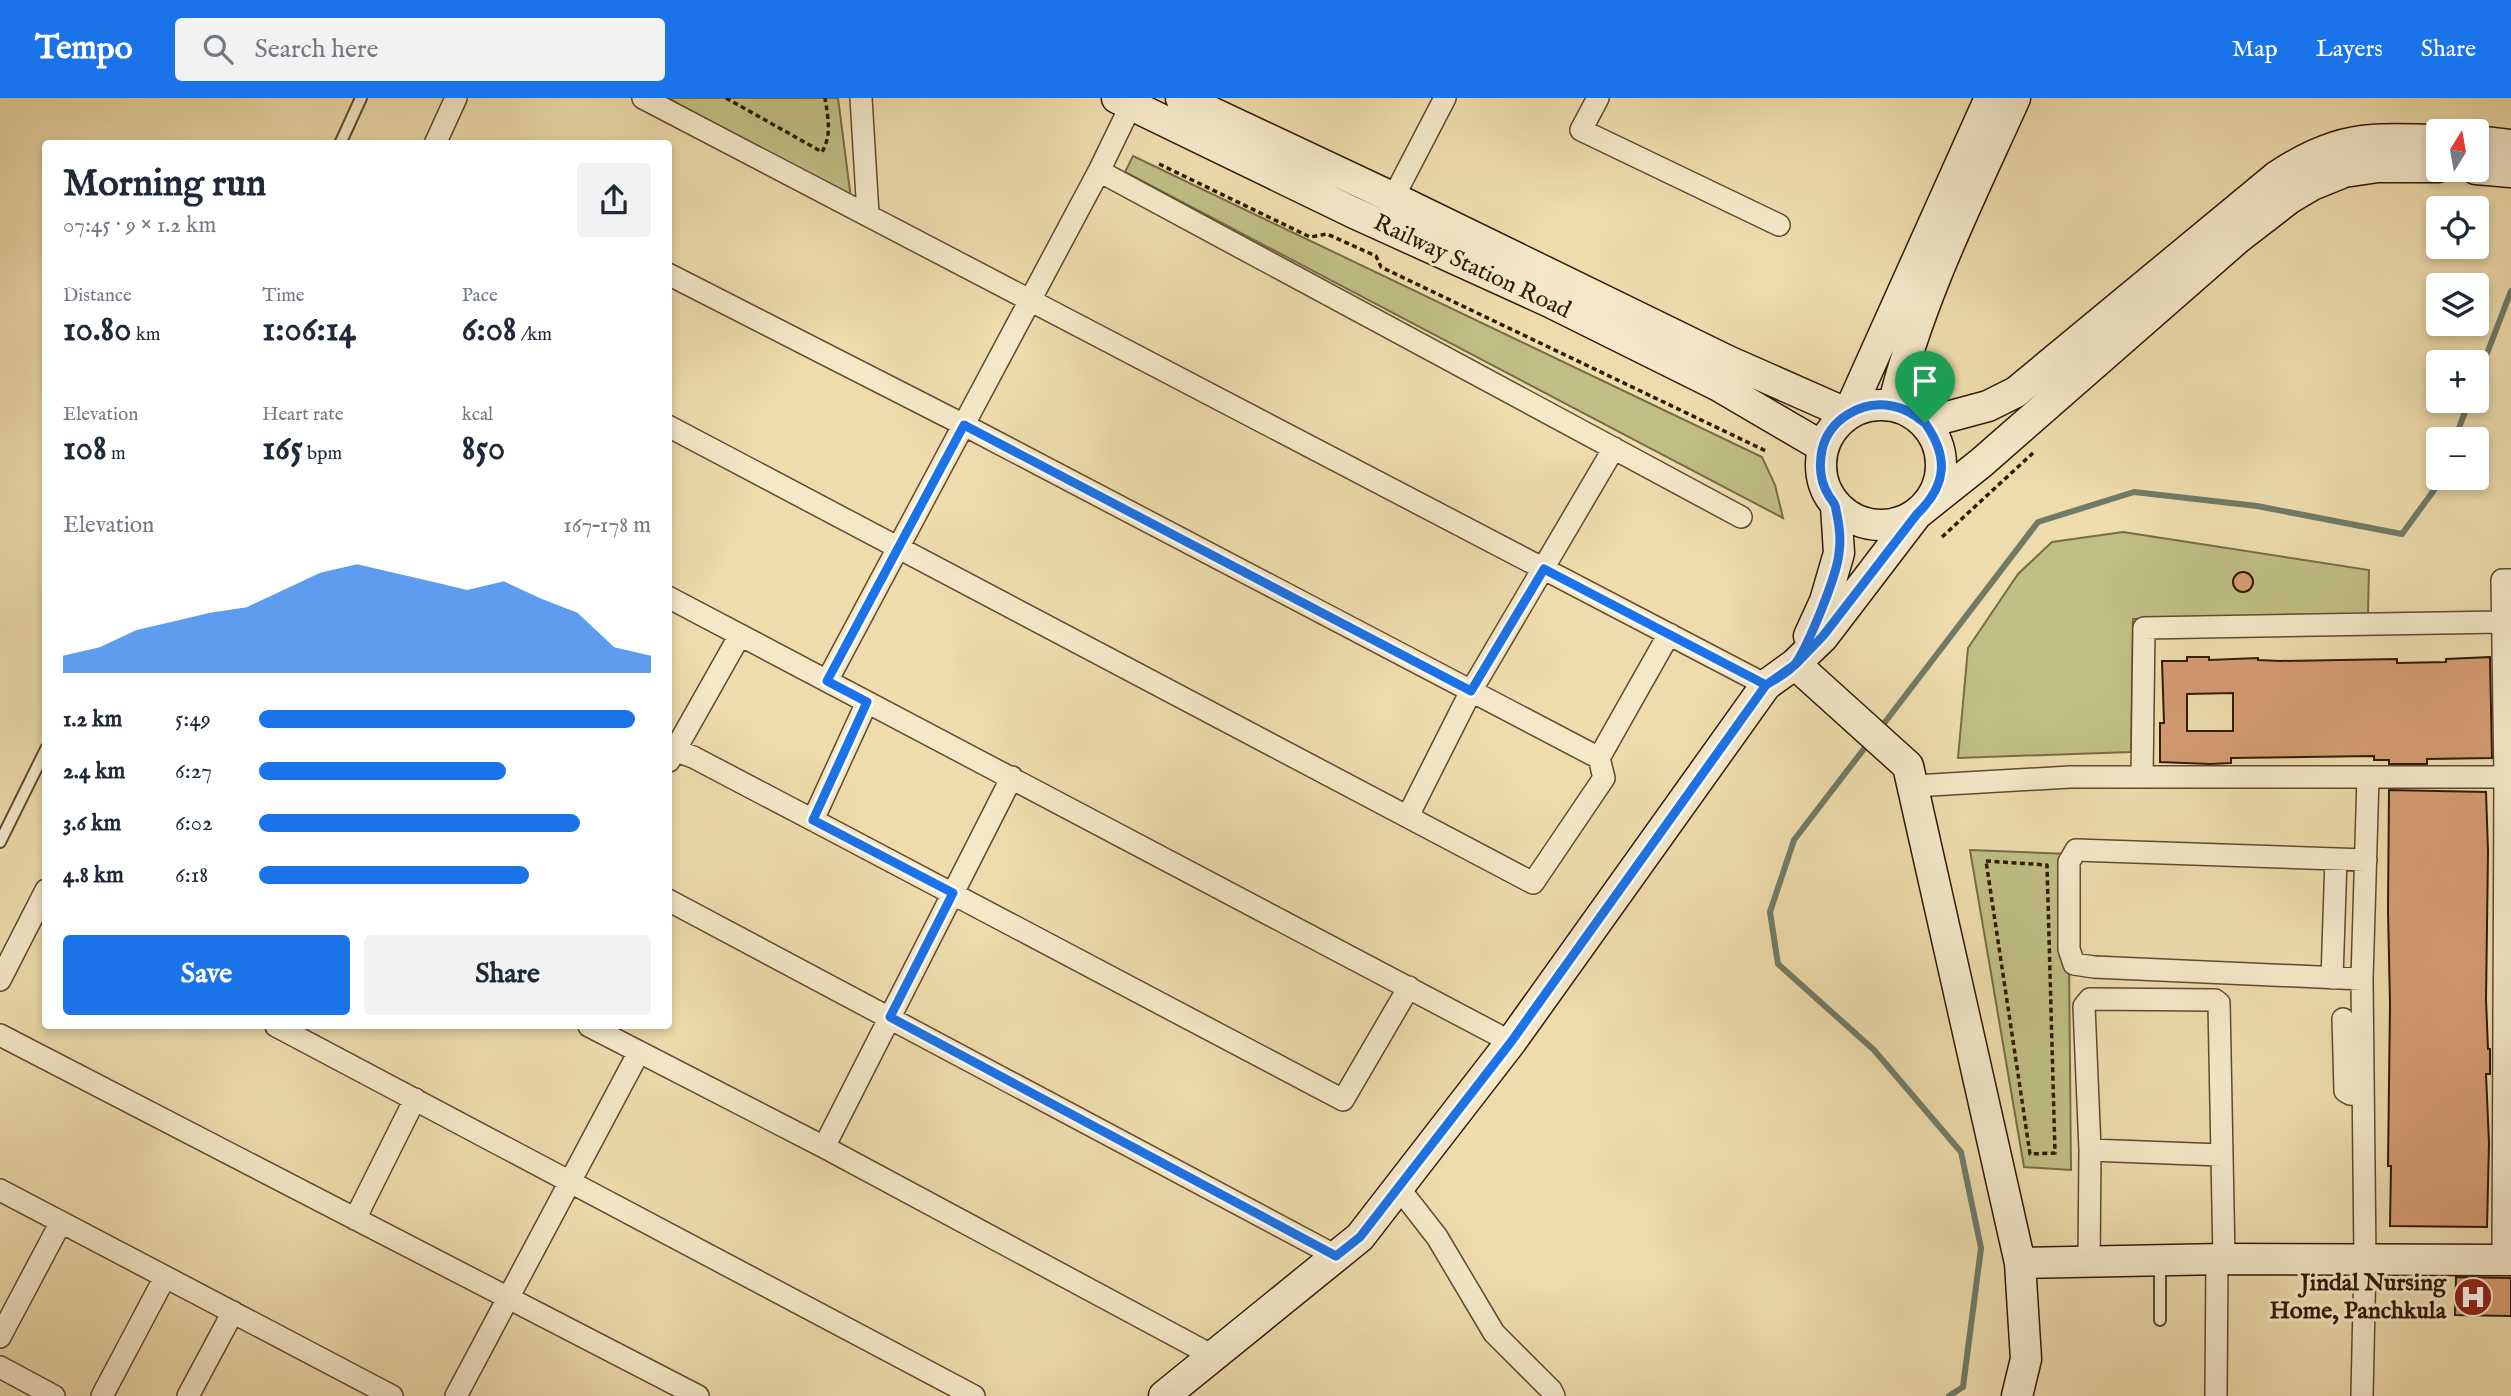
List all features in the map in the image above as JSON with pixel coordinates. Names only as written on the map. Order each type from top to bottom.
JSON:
[{"type":"street","points":[[437,140],[456,98]]},
{"type":"street","points":[[643,98],[1766,685]]},
{"type":"street","points":[[861,98],[868,214]]},
{"type":"street","name":"Railway Station Road","points":[[1181,98],[1728,361],[1848,414]]},
{"type":"street","points":[[1393,198],[1446,98]]},
{"type":"street","points":[[1598,98],[1581,130],[1779,225]]},
{"type":"street","points":[[1990,98],[1848,414],[1829,434],[1823,447],[1821,478],[1827,494],[1836,506],[1850,517],[1867,524],[1884,526],[1917,514],[1982,463],[2237,239],[2290,198],[2312,185],[2344,172],[2378,167],[2426,167]]},
{"type":"street","points":[[1893,406],[1905,356],[2015,98]]},
{"type":"street","points":[[827,681],[1099,172],[1124,101]]},
{"type":"street","name":"Railway Station Road","points":[[1124,101],[1352,212],[1586,320],[1718,386],[1823,447]]},
{"type":"street","points":[[1925,423],[1988,406],[2016,392],[2256,193],[2299,162],[2335,148],[2371,139],[2426,141]]},
{"type":"street","points":[[2489,142],[2511,145]]},
{"type":"street","points":[[2489,170],[2511,172]]},
{"type":"street","points":[[1099,172],[1741,517]]},
{"type":"street","points":[[672,276],[964,425],[1599,758]]},
{"type":"street","points":[[1164,1396],[1360,1237],[1511,1042],[1766,685],[1796,664],[1823,636],[1929,502],[1938,487],[1941,471],[1938,445],[1925,423],[1910,412],[1878,404],[1848,414]]},
{"type":"street","points":[[672,428],[1533,883],[1604,778],[1599,758],[1670,635]]},
{"type":"street","points":[[1413,819],[1411,810],[1471,691],[1614,448]]},
{"type":"street","points":[[1796,664],[1825,601],[1839,553],[1836,506]]},
{"type":"street","points":[[2021,1263],[2507,1260],[2502,580],[2511,580]]},
{"type":"street","points":[[672,599],[1511,1042]]},
{"type":"street","points":[[2142,777],[2144,628],[2502,622]]},
{"type":"street","points":[[672,751],[740,635]]},
{"type":"street","points":[[1796,664],[1908,766],[2021,1263],[2026,1359],[2017,1396]]},
{"type":"street","points":[[813,820],[867,702]]},
{"type":"street","points":[[672,753],[693,757],[1343,1100],[1409,988]]},
{"type":"street","points":[[824,1147],[1012,777]]},
{"type":"street","points":[[2362,1396],[2365,1260],[2362,979],[2368,777]]},
{"type":"street","points":[[1914,786],[2070,778],[2505,777]]},
{"type":"street","points":[[2362,979],[2074,964],[2069,949],[2069,862],[2076,850],[2365,860]]},
{"type":"street","points":[[2332,978],[2336,859]]},
{"type":"street","points":[[0,980],[42,902]]},
{"type":"street","points":[[672,902],[1336,1256]]},
{"type":"street","points":[[2089,1262],[2090,1150],[2084,1006],[2090,999],[2215,1000],[2220,1007],[2221,1155],[2221,1260],[2216,1396]]},
{"type":"street","points":[[2343,1019],[2345,1091],[2363,1095]]},
{"type":"street","points":[[282,1029],[974,1396]]},
{"type":"street","points":[[595,1029],[824,1147],[1213,1356]]},
{"type":"street","points":[[0,1035],[698,1396]]},
{"type":"street","points":[[456,1396],[639,1052]]},
{"type":"street","points":[[355,1219],[415,1099]]},
{"type":"street","points":[[2090,1150],[2221,1155]]},
{"type":"street","points":[[1398,1187],[1437,1237],[1494,1333],[1554,1396]]},
{"type":"street","points":[[0,1191],[392,1396]]},
{"type":"street","points":[[0,1337],[61,1222]]},
{"type":"street","points":[[102,1396],[165,1277]]},
{"type":"street","points":[[188,1396],[233,1312]]},
{"type":"street","points":[[0,1367],[54,1396]]},
{"type":"lane","points":[[342,140],[361,98]]},
{"type":"lane","points":[[0,842],[42,757]]},
{"type":"lane","points":[[2160,1261],[2160,1320]]},
{"type":"path","points":[[726,98],[822,152],[828,142],[825,98]]},
{"type":"path","points":[[1159,164],[1310,237],[1327,234],[1376,256],[1381,267],[1766,451]]},
{"type":"path","points":[[1931,359],[1930,368],[1939,381],[1959,393]]},
{"type":"path","points":[[1986,861],[2047,865],[2055,1153],[2030,1154],[1986,861]]},
{"type":"shaded area","points":[[668,98],[838,98],[851,199]]},
{"type":"shaded area","points":[[1133,156],[1762,457],[1775,485],[1783,518],[1125,172]]},
{"type":"shaded area","points":[[2123,532],[2369,570],[2368,615],[2133,619],[2131,752],[1958,758],[1968,648],[2018,574],[2052,542]]},
{"type":"shaded area","points":[[1970,850],[2068,854],[2071,1170],[2024,1167]]},
{"type":"building","points":[[2243,572],[2250,575],[2253,582],[2250,589],[2243,592],[2236,589],[2233,582],[2236,575]]},
{"type":"building","points":[[2187,657],[2209,657],[2209,660],[2258,658],[2280,661],[2397,659],[2397,663],[2446,662],[2446,659],[2490,657],[2492,758],[2427,759],[2427,764],[2389,764],[2389,760],[2374,760],[2374,756],[2231,758],[2231,763],[2210,764],[2160,762],[2160,723],[2164,723],[2162,661],[2187,661]],"holes":[[[2233,693],[2233,731],[2187,731],[2187,694]]]},
{"type":"building","points":[[2389,790],[2486,792],[2486,1000],[2490,1049],[2490,1074],[2486,1074],[2489,1143],[2487,1227],[2390,1226]]},
{"type":"building","points":[[2456,1277],[2511,1278],[2511,1316],[2455,1315]]},
{"type":"waterway","points":[[2488,350],[2511,291]]},
{"type":"waterway","points":[[2459,427],[2465,413]]},
{"type":"waterway","points":[[1879,730],[2038,522],[2134,492],[2257,506],[2402,534],[2434,490]]},
{"type":"waterway","points":[[1870,741],[1794,840],[1770,912],[1778,964],[1874,1050],[1961,1152],[1981,1248],[1963,1387],[1949,1396]]},
{"type":"place","name":"Jindal Nursing Home, Panchkula","points":[[2473,1297]]},
{"type":"route","points":[[1925,423],[1910,412],[1878,404],[1848,414],[1829,434],[1820,462],[1821,478],[1827,494],[1836,506],[1839,553],[1825,601],[1796,664],[1766,685],[1511,1042],[1360,1237],[1336,1256],[890,1017],[953,893],[813,820],[867,702],[827,681],[964,425],[1471,691],[1544,569],[1766,685],[1796,664],[1823,636],[1929,502],[1938,487],[1941,453],[1925,423]]}]
